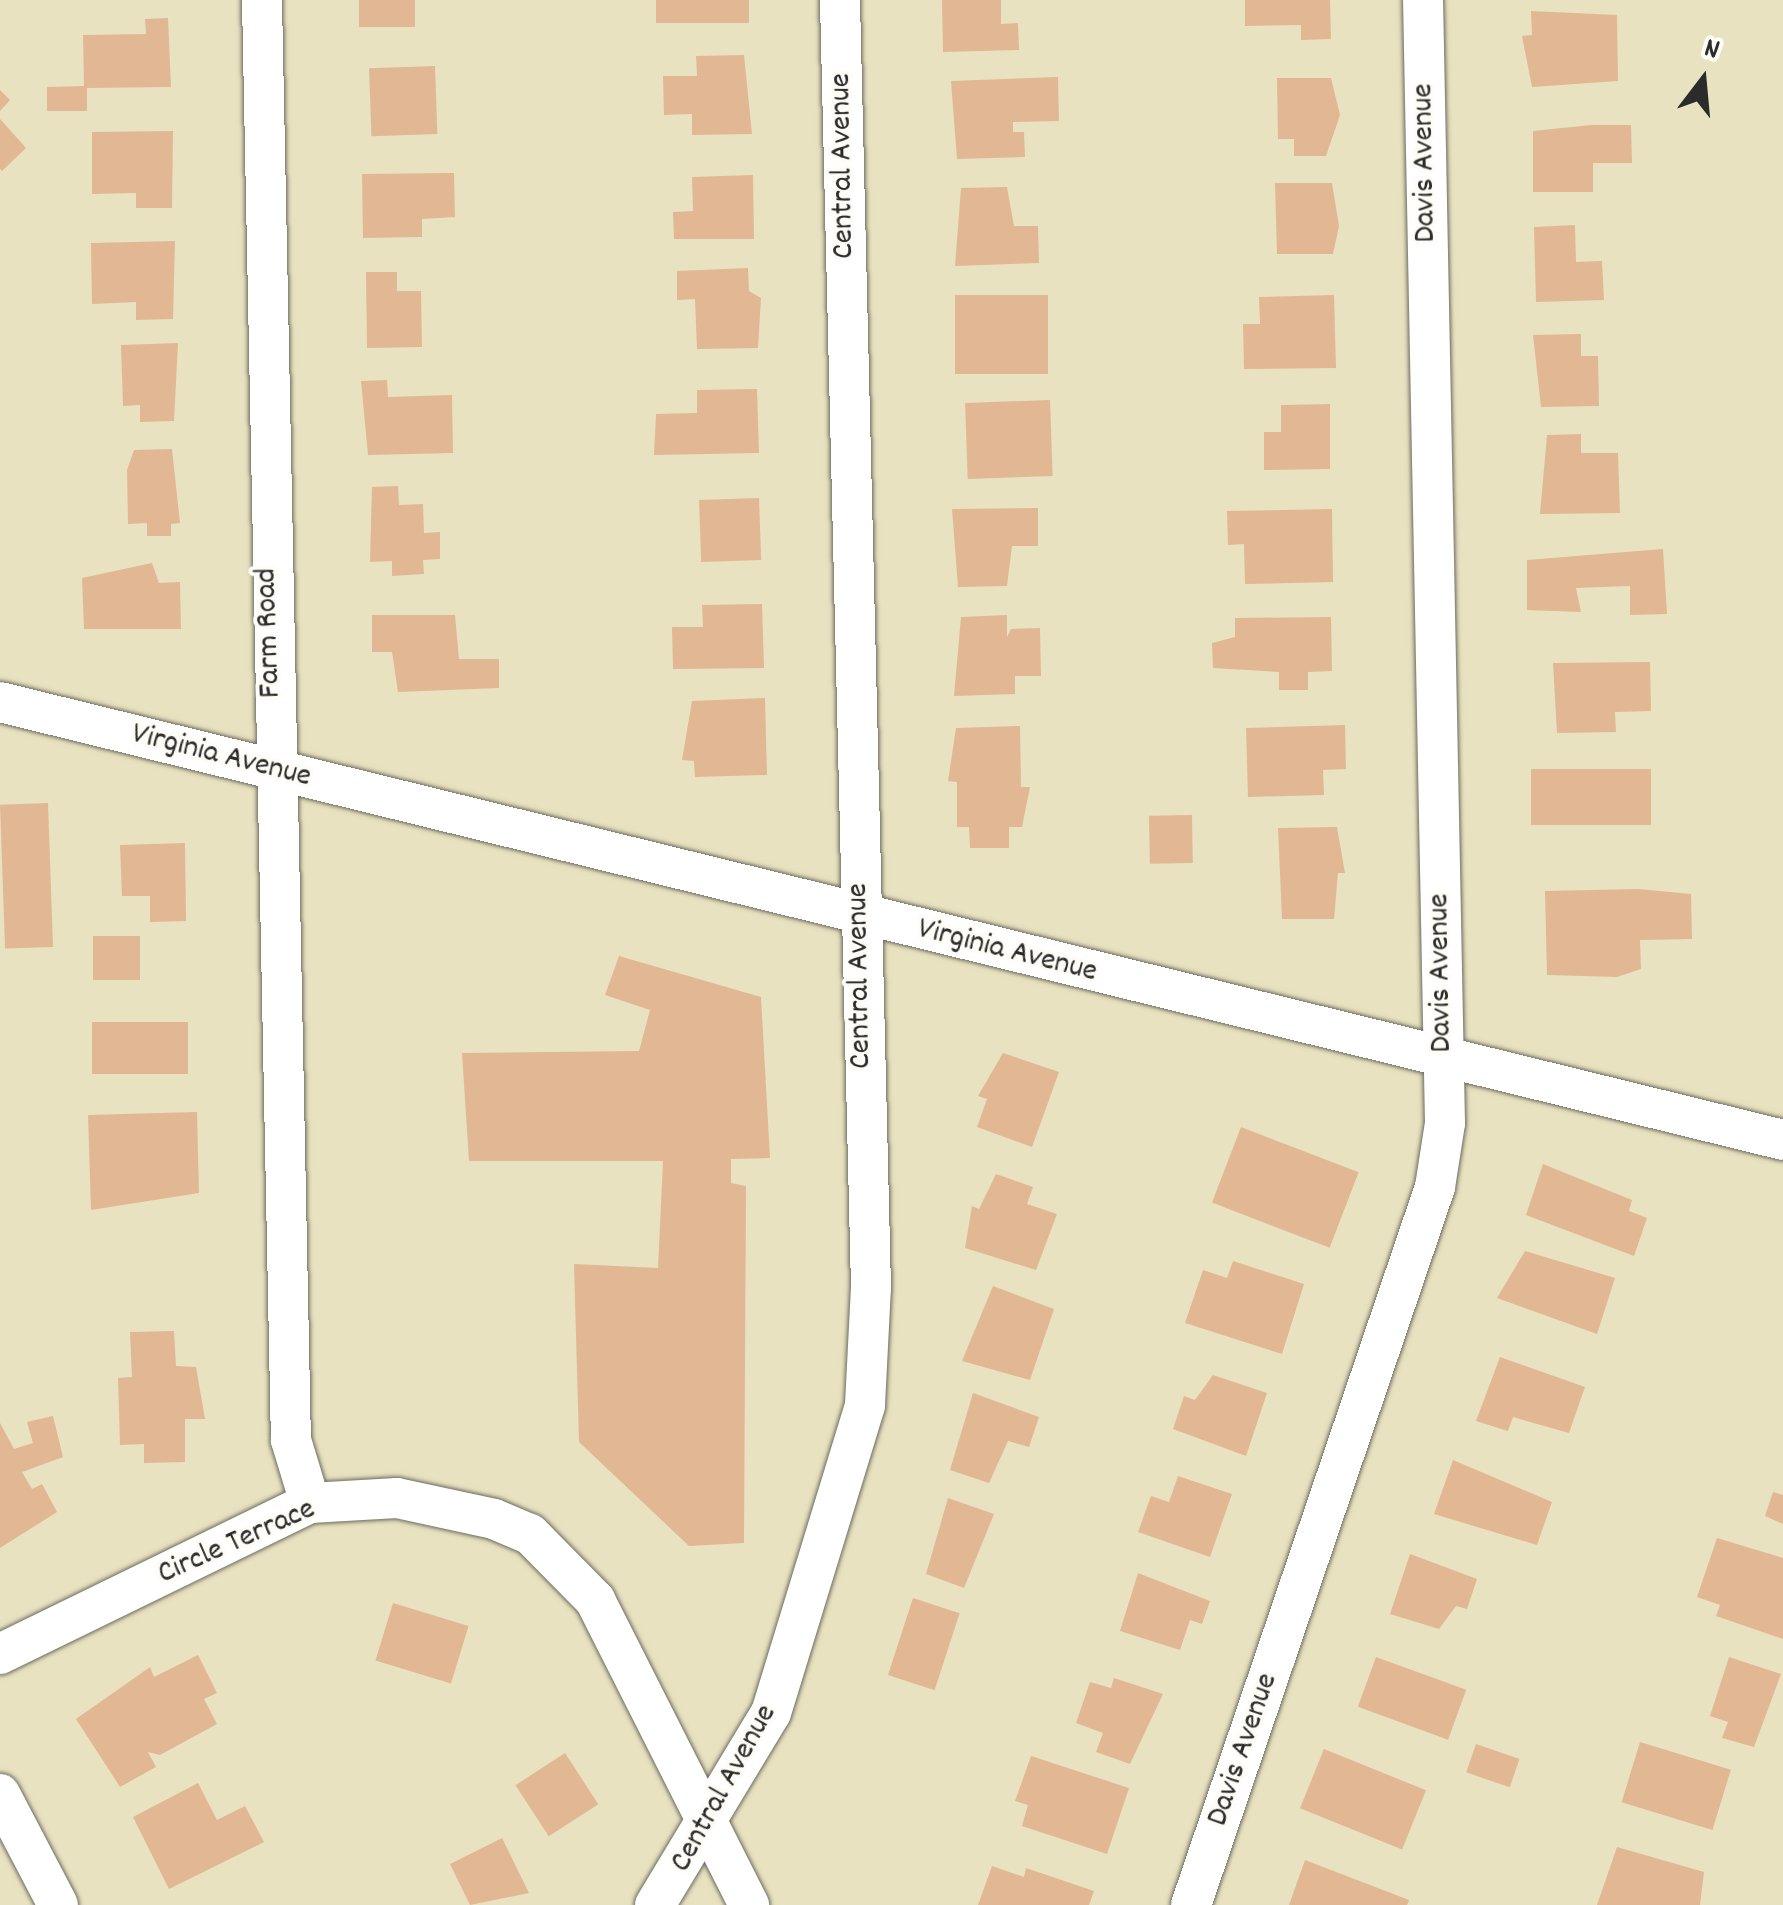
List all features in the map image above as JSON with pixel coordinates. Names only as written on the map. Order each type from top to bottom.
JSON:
[{"type":"street","name":"Farm Road","points":[[262,0],[291,1440],[310,1503]]},
{"type":"street","name":"Central Avenue","points":[[654,1905],[711,1816],[777,1697],[865,1405],[871,1288],[858,915],[840,0]]},
{"type":"street","name":"Davis Avenue","points":[[1192,1905],[1435,1187],[1444,1060],[1422,0]]},
{"type":"street","name":"Virginia Avenue","points":[[0,702],[1444,1060],[1783,1140]]},
{"type":"street","name":"Circle Terrace","points":[[0,1654],[310,1503],[413,1500],[530,1534],[594,1600],[711,1816],[749,1905]]},
{"type":"street","points":[[0,1794],[58,1905]]},
{"type":"building","points":[[359,0],[415,0],[415,27],[359,27]]},
{"type":"building","points":[[656,0],[749,0],[749,23],[656,23]]},
{"type":"building","points":[[942,0],[1001,0],[1001,24],[1018,23],[1019,50],[943,52]]},
{"type":"building","points":[[1245,0],[1330,0],[1331,39],[1301,40],[1301,25],[1245,26]]},
{"type":"building","points":[[1531,11],[1617,15],[1618,81],[1532,87],[1522,36],[1532,35]]},
{"type":"building","points":[[168,18],[171,87],[87,88],[87,111],[47,111],[47,87],[84,86],[83,35],[146,34],[145,19]]},
{"type":"building","points":[[744,55],[752,134],[692,135],[692,114],[664,115],[663,76],[697,76],[696,56]]},
{"type":"building","points":[[435,66],[437,134],[371,136],[369,68]]},
{"type":"building","points":[[1058,77],[1059,121],[1013,122],[1013,132],[1024,132],[1025,157],[957,159],[951,81]]},
{"type":"building","points":[[1277,78],[1331,78],[1340,115],[1326,156],[1294,156],[1294,139],[1278,139]]},
{"type":"building","points":[[0,90],[10,100],[0,111]]},
{"type":"building","points":[[0,119],[26,148],[2,171],[0,169]]},
{"type":"building","points":[[1631,125],[1632,163],[1593,163],[1593,192],[1533,192],[1533,131]]},
{"type":"building","points":[[173,131],[172,208],[136,208],[136,193],[92,194],[92,132]]},
{"type":"building","points":[[454,173],[455,217],[422,219],[422,237],[363,238],[362,174]]},
{"type":"building","points":[[753,175],[754,239],[674,239],[673,212],[693,211],[692,177]]},
{"type":"building","points":[[1275,183],[1332,183],[1339,226],[1333,254],[1277,254]]},
{"type":"building","points":[[1007,187],[1014,226],[1038,226],[1039,263],[955,266],[961,188]]},
{"type":"building","points":[[1575,225],[1576,262],[1602,261],[1604,300],[1536,302],[1534,227]]},
{"type":"building","points":[[175,241],[173,319],[136,320],[136,302],[92,304],[91,243]]},
{"type":"building","points":[[748,268],[749,291],[761,298],[758,348],[697,349],[695,299],[677,300],[677,271]]},
{"type":"building","points":[[366,272],[397,272],[397,291],[421,291],[422,347],[367,348]]},
{"type":"building","points":[[955,295],[1048,295],[1048,374],[955,374]]},
{"type":"building","points":[[1334,295],[1336,368],[1244,369],[1243,324],[1260,324],[1259,297]]},
{"type":"building","points":[[1581,334],[1581,356],[1598,356],[1599,406],[1541,407],[1533,335]]},
{"type":"building","points":[[178,343],[174,421],[140,422],[140,405],[123,406],[121,345]]},
{"type":"building","points":[[387,380],[388,397],[452,395],[453,453],[368,455],[361,381]]},
{"type":"building","points":[[757,389],[759,453],[654,455],[656,414],[697,413],[697,390]]},
{"type":"building","points":[[1050,400],[1053,476],[968,479],[965,403]]},
{"type":"building","points":[[1330,404],[1330,469],[1264,470],[1264,432],[1281,432],[1281,405]]},
{"type":"building","points":[[1581,434],[1581,453],[1618,453],[1620,513],[1540,514],[1547,435]]},
{"type":"building","points":[[172,449],[180,523],[171,524],[171,536],[147,536],[147,523],[128,524],[127,470],[134,450]]},
{"type":"building","points":[[398,486],[399,505],[423,504],[424,533],[440,532],[440,559],[423,560],[424,574],[392,576],[392,561],[370,562],[372,487]]},
{"type":"building","points":[[759,498],[761,560],[701,562],[699,500]]},
{"type":"building","points":[[1038,508],[1038,546],[1012,546],[1007,586],[958,587],[952,509]]},
{"type":"building","points":[[1332,509],[1333,582],[1245,584],[1244,544],[1228,545],[1227,511]]},
{"type":"building","points":[[1663,549],[1667,614],[1630,615],[1630,586],[1576,588],[1581,612],[1527,610],[1527,560]]},
{"type":"building","points":[[152,563],[159,583],[180,582],[181,629],[84,629],[82,578]]},
{"type":"building","points":[[762,604],[764,668],[673,669],[672,627],[703,627],[702,605]]},
{"type":"building","points":[[372,615],[455,615],[459,659],[499,659],[499,688],[398,692],[392,652],[372,652]]},
{"type":"building","points":[[1007,615],[1007,637],[1011,629],[1040,628],[1041,676],[1015,676],[1015,694],[954,696],[961,617]]},
{"type":"building","points":[[1331,617],[1332,671],[1308,672],[1308,690],[1279,690],[1279,672],[1213,668],[1212,643],[1235,637],[1235,618]]},
{"type":"building","points":[[1650,662],[1651,711],[1615,712],[1616,732],[1557,733],[1553,663]]},
{"type":"building","points":[[765,698],[767,775],[695,777],[694,761],[682,760],[692,701]]},
{"type":"building","points":[[1345,725],[1346,769],[1323,770],[1324,795],[1248,797],[1246,728]]},
{"type":"building","points":[[1020,726],[1021,787],[1030,787],[1022,827],[1009,827],[1009,848],[970,848],[969,827],[957,827],[957,782],[948,781],[956,728]]},
{"type":"building","points":[[1531,769],[1651,769],[1651,825],[1531,825]]},
{"type":"building","points":[[48,803],[53,947],[5,949],[0,805]]},
{"type":"building","points":[[1192,815],[1193,863],[1150,864],[1149,816]]},
{"type":"building","points":[[1337,827],[1345,873],[1338,873],[1334,919],[1282,919],[1278,828]]},
{"type":"building","points":[[185,843],[186,921],[150,922],[150,896],[122,896],[120,845]]},
{"type":"building","points":[[1638,889],[1691,894],[1692,939],[1640,940],[1641,969],[1617,977],[1547,975],[1545,891]]},
{"type":"building","points":[[93,936],[140,936],[140,980],[93,980]]},
{"type":"building","points":[[619,956],[761,997],[770,1158],[731,1159],[731,1183],[746,1186],[744,1543],[689,1546],[579,1442],[574,1264],[658,1268],[663,1161],[469,1161],[462,1053],[639,1051],[650,1010],[605,995]]},
{"type":"building","points":[[92,1022],[188,1022],[188,1074],[92,1074]]},
{"type":"building","points":[[1003,1053],[1059,1072],[1032,1147],[977,1127],[987,1099],[978,1096]]},
{"type":"building","points":[[197,1112],[199,1193],[91,1210],[88,1115]]},
{"type":"building","points":[[1241,1127],[1359,1172],[1330,1248],[1212,1203]]},
{"type":"building","points":[[1543,1164],[1632,1200],[1629,1211],[1647,1218],[1634,1256],[1526,1215]]},
{"type":"building","points":[[996,1174],[1033,1187],[1027,1204],[1057,1214],[1036,1270],[965,1248],[972,1206],[979,1209]]},
{"type":"building","points":[[1525,1251],[1615,1278],[1597,1334],[1497,1298]]},
{"type":"building","points":[[1233,1261],[1304,1284],[1282,1354],[1185,1323],[1203,1270],[1227,1278]]},
{"type":"building","points":[[993,1286],[1054,1309],[1030,1380],[962,1361]]},
{"type":"building","points":[[174,1331],[176,1366],[196,1367],[205,1419],[185,1419],[185,1462],[144,1463],[144,1444],[120,1445],[118,1378],[132,1377],[130,1332]]},
{"type":"building","points":[[1500,1357],[1585,1387],[1569,1433],[1513,1417],[1508,1431],[1476,1421]]},
{"type":"building","points":[[1213,1375],[1267,1393],[1246,1456],[1173,1429],[1184,1396],[1195,1400]]},
{"type":"building","points":[[973,1393],[1039,1417],[1029,1447],[1008,1441],[989,1483],[950,1470]]},
{"type":"building","points":[[53,1416],[63,1457],[22,1472],[32,1489],[42,1484],[57,1512],[0,1548],[0,1423],[14,1449],[33,1443],[27,1422]]},
{"type":"building","points":[[1453,1460],[1552,1502],[1537,1545],[1434,1514]]},
{"type":"building","points":[[1178,1476],[1232,1494],[1210,1557],[1138,1532],[1151,1496],[1169,1502]]},
{"type":"building","points":[[1773,1492],[1783,1495],[1783,1524],[1765,1516]]},
{"type":"building","points":[[948,1498],[994,1514],[964,1588],[926,1574]]},
{"type":"building","points":[[1717,1538],[1783,1558],[1783,1639],[1716,1616],[1720,1605],[1697,1597]]},
{"type":"building","points":[[1410,1554],[1477,1579],[1467,1609],[1456,1606],[1439,1629],[1390,1614]]},
{"type":"building","points":[[1138,1573],[1210,1601],[1202,1624],[1190,1620],[1180,1650],[1120,1631]]},
{"type":"building","points":[[913,1598],[960,1613],[935,1690],[888,1675]]},
{"type":"building","points":[[393,1603],[469,1626],[451,1683],[375,1660]]},
{"type":"building","points":[[198,1655],[217,1693],[204,1699],[217,1724],[160,1755],[148,1752],[156,1767],[120,1787],[76,1719],[150,1667],[154,1677]]},
{"type":"building","points":[[1376,1657],[1466,1690],[1448,1740],[1358,1707]]},
{"type":"building","points":[[1729,1657],[1781,1674],[1754,1747],[1722,1738],[1728,1722],[1710,1716]]},
{"type":"building","points":[[1114,1678],[1163,1694],[1130,1764],[1096,1752],[1103,1733],[1076,1723],[1090,1682],[1111,1688]]},
{"type":"building","points":[[1640,1742],[1731,1770],[1712,1830],[1622,1802]]},
{"type":"building","points":[[1476,1744],[1519,1759],[1510,1787],[1466,1772]]},
{"type":"building","points":[[1324,1749],[1426,1790],[1402,1850],[1300,1808]]},
{"type":"building","points":[[565,1753],[598,1804],[549,1836],[516,1785]]},
{"type":"building","points":[[1031,1756],[1129,1788],[1107,1854],[1022,1826],[1028,1805],[1015,1801]]},
{"type":"building","points":[[198,1783],[217,1820],[245,1806],[264,1842],[169,1889],[133,1817]]},
{"type":"building","points":[[502,1838],[529,1893],[470,1905],[450,1864]]},
{"type":"building","points":[[1617,1847],[1704,1872],[1700,1905],[1597,1905]]},
{"type":"building","points":[[1305,1860],[1409,1900],[1407,1905],[1289,1905]]},
{"type":"building","points":[[992,1866],[1024,1877],[1026,1868],[1094,1891],[1089,1905],[978,1905]]}]
